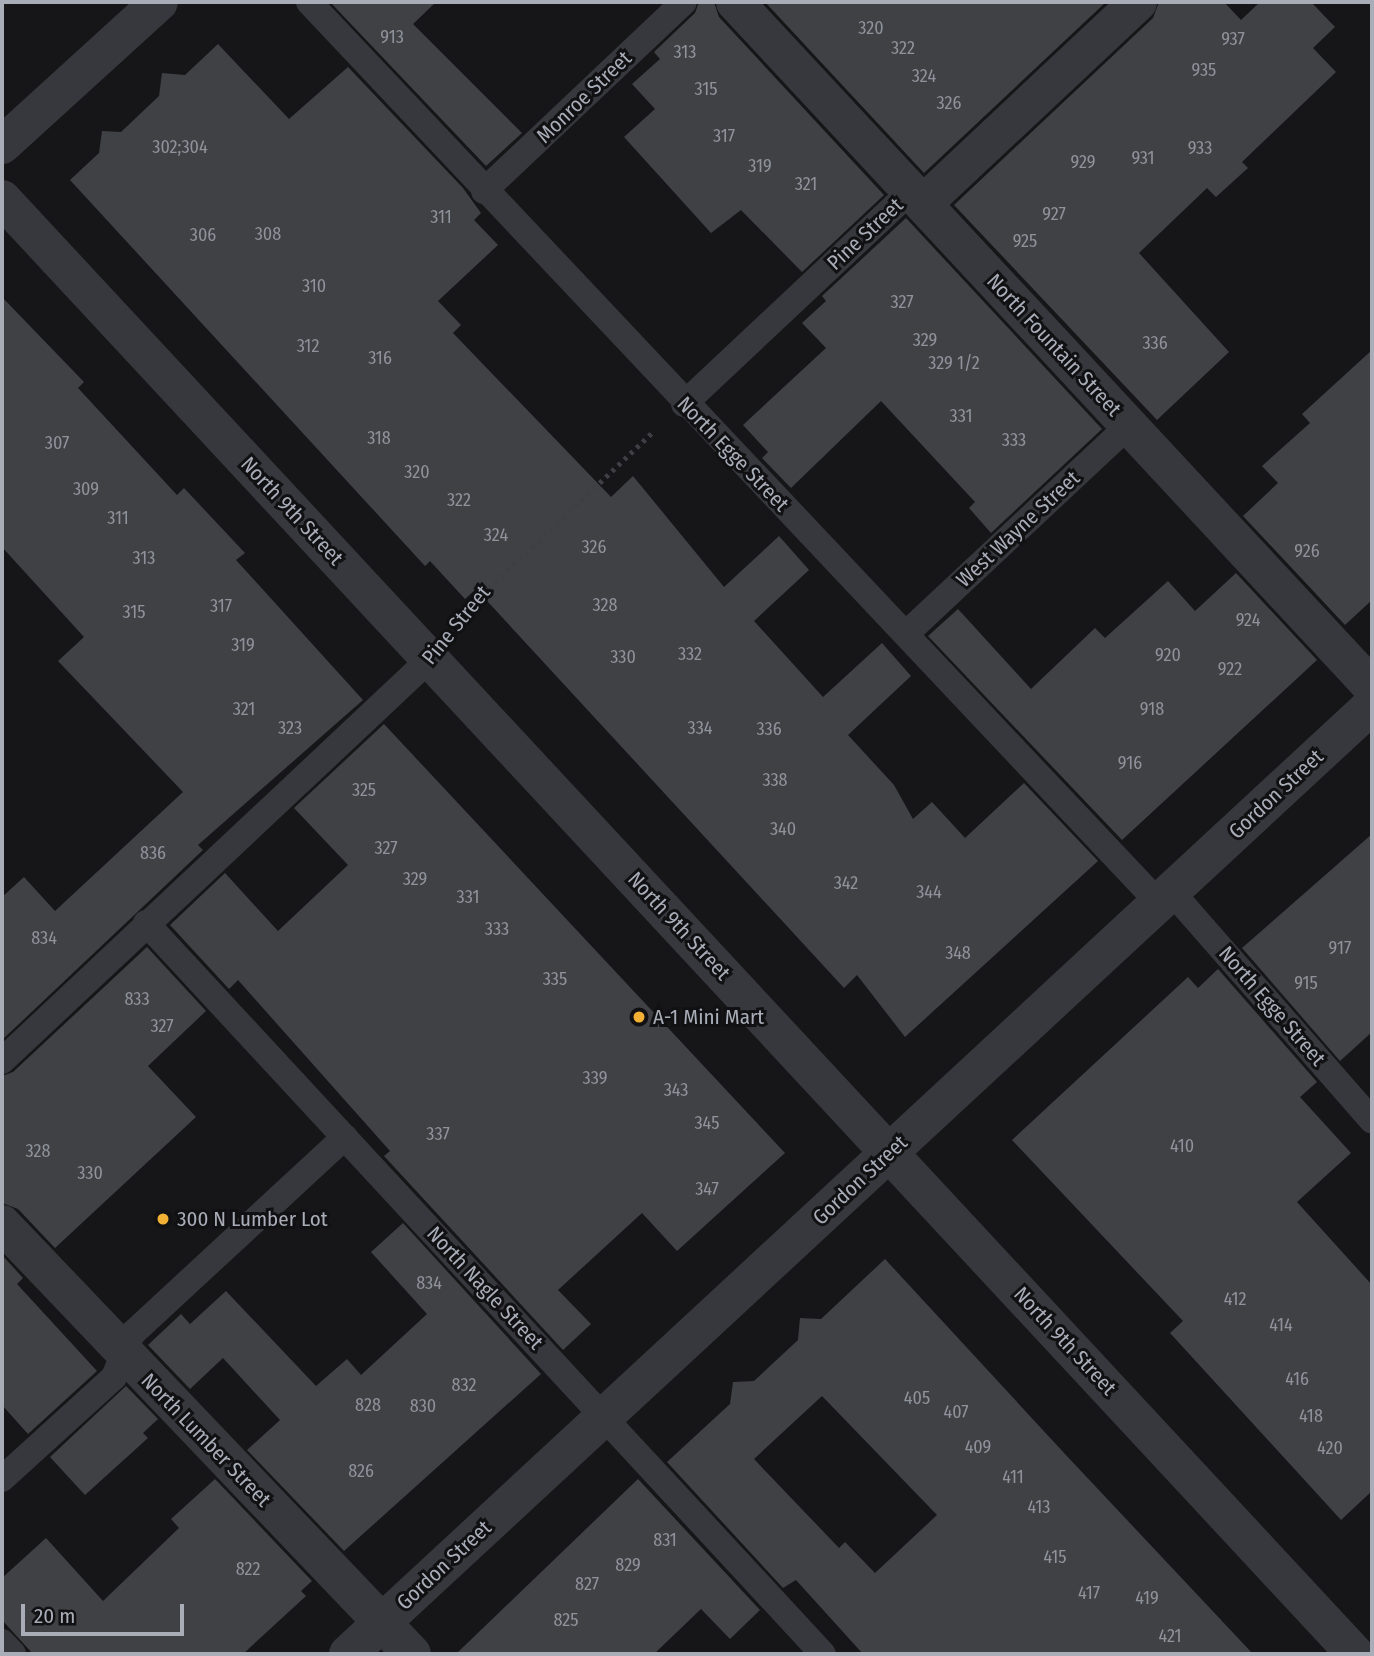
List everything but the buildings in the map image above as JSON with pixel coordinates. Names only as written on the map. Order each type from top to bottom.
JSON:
[{"type":"street","points":[[2,145],[159,2]]},
{"type":"street","name":"North Fountain Street","points":[[735,2],[1372,687]]},
{"type":"street","name":"Pine Street","points":[[917,197],[1138,2]]},
{"type":"street","name":"North 9th Street","points":[[2,199],[889,1153],[1340,1649]]},
{"type":"street","name":"Gordon Street","points":[[348,1654],[1372,705]]},
{"type":"street","name":"North Lumber Street","points":[[2,1224],[123,1354],[412,1654]]},
{"type":"lane","name":"North Egge Street","points":[[309,2],[684,404],[1165,897],[1372,1121]]},
{"type":"lane","name":"Monroe Street","points":[[484,191],[684,2]]},
{"type":"lane","name":"Pine Street","points":[[684,404],[917,197]]},
{"type":"lane","name":"West Wayne Street","points":[[908,632],[1129,425]]},
{"type":"lane","name":"Pine Street","points":[[2,1061],[430,659]]},
{"type":"lane","name":"North Nagle Street","points":[[146,923],[823,1654]]},
{"type":"lane","points":[[2,1479],[114,1377],[132,1334],[345,1137]]},
{"type":"lane","points":[[2,1642],[12,1654]]},
{"type":"path","name":"Pine Street","points":[[430,659],[468,603],[684,404]]},
{"type":"place","name":"A-1 Mini Mart","points":[[639,1017]]},
{"type":"place","name":"300 N Lumber Lot","points":[[163,1219]]}]
